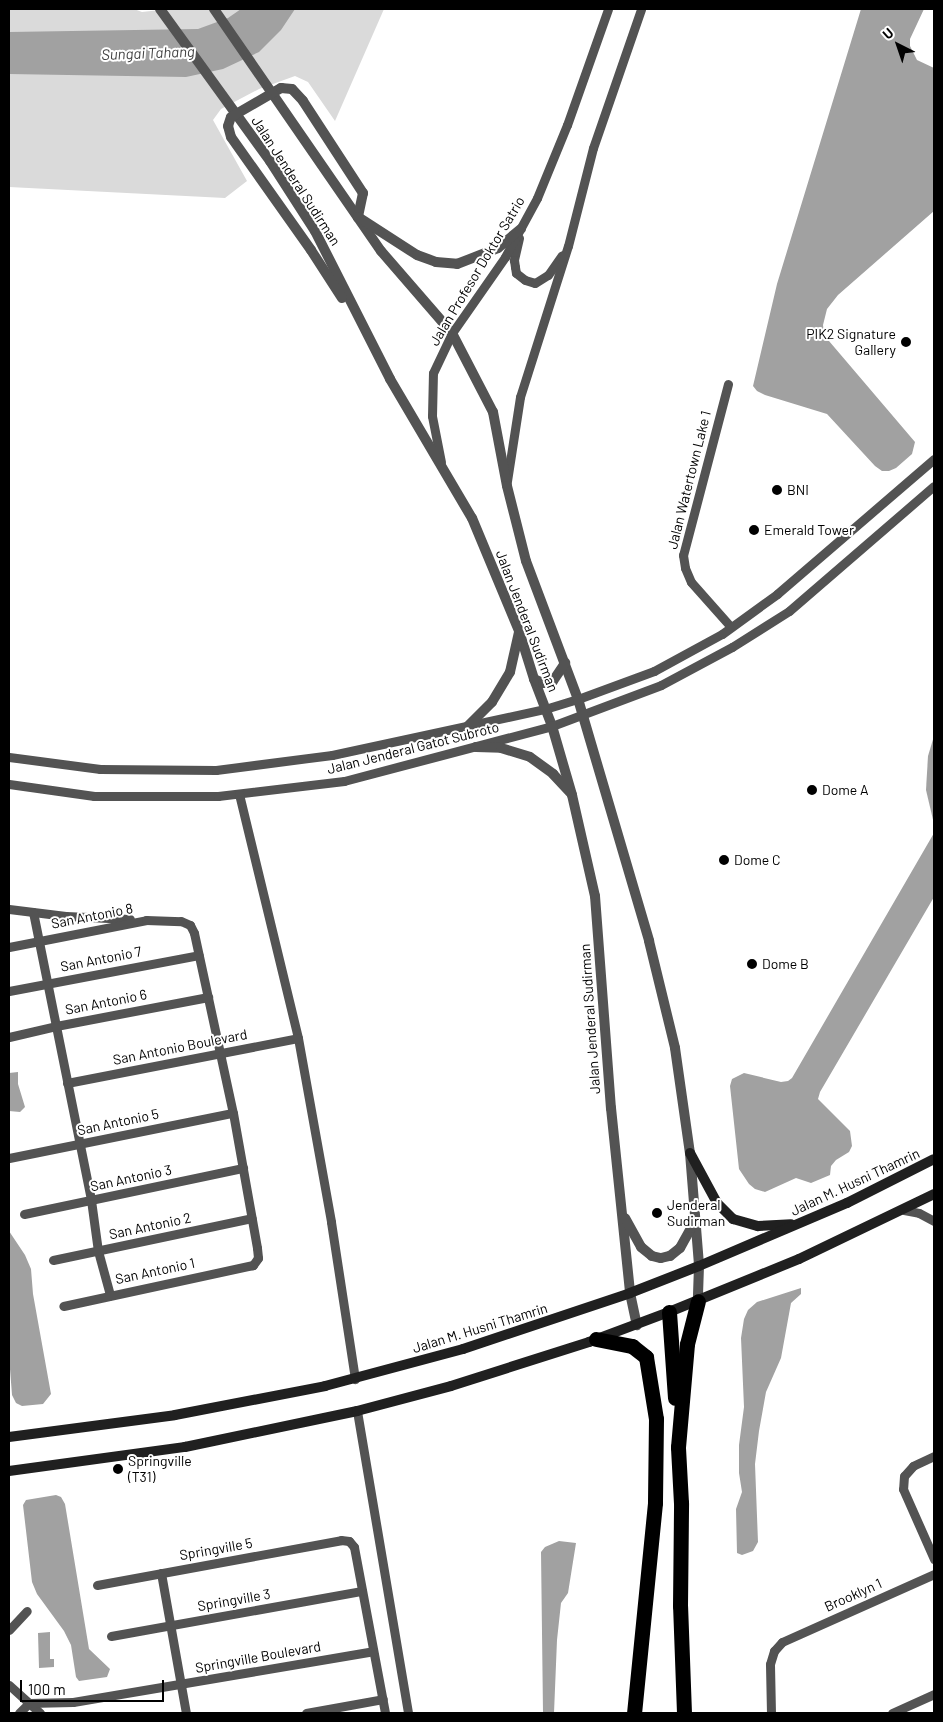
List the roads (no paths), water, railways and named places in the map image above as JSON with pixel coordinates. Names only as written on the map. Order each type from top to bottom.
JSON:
[{"type":"highway","points":[[678,1447],[687,1344],[698,1301]]},
{"type":"highway","points":[[670,1312],[681,1503],[680,1606],[684,1713]]},
{"type":"highway","points":[[596,1339],[638,1349],[646,1357],[652,1388],[657,1434],[656,1486],[634,1713]]},
{"type":"highway","points":[[680,1606],[692,1713]]},
{"type":"main road","points":[[690,1153],[717,1203],[733,1219],[758,1226],[800,1224]]},
{"type":"main road","name":"Jalan M. Husni Thamrin","points":[[9,1437],[175,1415],[355,1379],[463,1349],[630,1293],[699,1266],[800,1224],[934,1159]]},
{"type":"main road","points":[[9,1471],[185,1447],[357,1411],[452,1386],[637,1325],[698,1301],[807,1255],[934,1194]]},
{"type":"street","name":"Jalan Jenderal Sudirman","points":[[160,9],[270,162],[315,231],[373,345],[472,518],[519,632],[552,726],[572,795],[595,896],[611,1108],[630,1293],[637,1325]]},
{"type":"street","name":"Jalan Jenderal Sudirman","points":[[214,9],[381,251],[452,333],[493,412],[507,486],[526,561],[578,699],[653,955],[675,1048],[694,1193],[699,1266],[698,1301]]},
{"type":"street","name":"Jalan Profesor Doktor Satrio","points":[[442,468],[432,416],[433,373],[452,333],[505,257],[537,198],[568,125],[608,9]]},
{"type":"street","points":[[507,486],[520,397],[568,246],[593,148],[641,9]]},
{"type":"street","points":[[373,345],[312,250],[231,137],[228,126],[231,117],[281,88],[292,89],[303,101],[363,193],[358,217],[417,255],[436,262],[457,264],[498,248],[521,229]]},
{"type":"street","points":[[521,229],[514,260],[516,273],[525,280],[535,283],[548,274],[568,246]]},
{"type":"street","name":"Jalan Watertown Lake 1","points":[[728,384],[683,555],[685,568],[692,582],[731,627]]},
{"type":"street","name":"Jalan Jenderal Gatot Subroto","points":[[9,757],[100,769],[216,770],[332,755],[545,709],[578,699],[654,671],[731,627],[777,594],[934,459]]},
{"type":"street","name":"Jalan Jenderal Gatot Subroto","points":[[9,784],[94,796],[218,796],[239,794],[344,781],[476,748],[552,726],[662,685],[732,647],[789,611],[934,486]]},
{"type":"street","points":[[468,726],[492,702],[510,672],[519,632]]},
{"type":"street","points":[[534,679],[544,683],[553,681],[565,663]]},
{"type":"street","points":[[476,748],[501,748],[530,757],[553,774],[572,795]]},
{"type":"street","points":[[239,794],[298,1038],[331,1222],[355,1379]]},
{"type":"street","points":[[9,909],[146,920]]},
{"type":"street","points":[[33,912],[78,1144],[91,1200],[98,1251],[110,1295]]},
{"type":"street","name":"San Antonio 8","points":[[9,947],[146,920],[181,921],[190,926],[194,933],[199,955]]},
{"type":"street","points":[[199,955],[233,1112],[252,1218]]},
{"type":"street","name":"San Antonio 7","points":[[9,991],[199,955]]},
{"type":"street","name":"San Antonio 6","points":[[9,1037],[56,1026],[208,997]]},
{"type":"street","name":"San Antonio Boulevard","points":[[67,1083],[298,1038]]},
{"type":"street","name":"San Antonio 5","points":[[9,1158],[233,1112]]},
{"type":"street","name":"San Antonio 3","points":[[24,1214],[243,1168]]},
{"type":"street","points":[[621,1208],[641,1247],[652,1256],[666,1257],[674,1253],[688,1235],[691,1228],[694,1193]]},
{"type":"street","points":[[904,1210],[919,1213],[934,1221]]},
{"type":"street","name":"San Antonio 2","points":[[53,1260],[252,1218]]},
{"type":"street","name":"San Antonio 1","points":[[63,1306],[253,1265],[258,1258],[252,1218]]},
{"type":"street","points":[[357,1411],[408,1713]]},
{"type":"street","points":[[934,1456],[913,1466],[904,1476],[903,1490],[934,1559]]},
{"type":"street","name":"Springville 5","points":[[97,1585],[340,1540],[349,1540],[354,1547],[362,1591]]},
{"type":"street","points":[[161,1573],[186,1713]]},
{"type":"street","name":"Brooklyn 1","points":[[771,1713],[770,1664],[774,1651],[782,1642],[934,1574]]},
{"type":"street","points":[[362,1591],[385,1713]]},
{"type":"street","name":"Springville 3","points":[[111,1636],[362,1591]]},
{"type":"street","points":[[9,1630],[27,1611]]},
{"type":"street","name":"Springville Boulevard","points":[[29,1703],[73,1702],[373,1651]]},
{"type":"street","points":[[9,1685],[40,1713]]},
{"type":"street","points":[[892,1713],[934,1694]]},
{"type":"street","points":[[306,1713],[383,1699]]},
{"type":"street","points":[[19,1713],[29,1703]]},
{"type":"water","name":"Sungai Tahang","points":[[241,9],[295,9],[281,30],[259,52],[223,69],[186,77],[9,74],[9,32],[198,29],[228,18]]},
{"type":"water","points":[[861,9],[924,9],[910,39],[910,46],[917,60],[934,68],[934,211],[838,295],[827,309],[823,325],[824,334],[829,341],[915,442],[912,454],[896,468],[889,471],[882,471],[875,466],[827,414],[765,395],[757,391],[753,386],[777,284]]},
{"type":"water","points":[[934,736],[934,824],[926,790],[928,756]]},
{"type":"water","points":[[934,833],[934,897],[820,1092],[818,1099],[850,1131],[852,1146],[849,1152],[836,1160],[831,1166],[830,1175],[811,1183],[796,1178],[765,1192],[755,1189],[749,1184],[739,1169],[730,1086],[732,1079],[744,1073],[781,1082],[792,1078]]},
{"type":"water","points":[[18,1072],[18,1084],[25,1107],[20,1112],[9,1111],[9,1073]]},
{"type":"water","points":[[9,1231],[25,1255],[31,1269],[33,1294],[51,1394],[43,1404],[22,1406],[16,1403],[12,1395],[9,1356]]},
{"type":"water","points":[[801,1288],[801,1294],[791,1303],[781,1358],[766,1392],[759,1431],[755,1464],[758,1542],[753,1551],[742,1555],[737,1553],[736,1509],[742,1492],[739,1473],[739,1445],[744,1407],[741,1338],[744,1319],[748,1310],[757,1302]]},
{"type":"water","points":[[56,1495],[61,1497],[65,1504],[89,1649],[110,1669],[107,1677],[79,1681],[76,1677],[71,1645],[64,1631],[37,1594],[32,1582],[23,1505],[26,1500]]},
{"type":"water","points":[[559,1541],[576,1543],[568,1593],[561,1603],[557,1640],[554,1713],[543,1713],[541,1552],[545,1547]]},
{"type":"water","points":[[50,1632],[50,1659],[54,1659],[54,1667],[39,1668],[38,1633]]},
{"type":"place","name":"PIK2 Signature Gallery","points":[[906,342]]},
{"type":"place","name":"BNI","points":[[777,490]]},
{"type":"place","name":"Emerald Tower","points":[[754,530]]},
{"type":"place","name":"Dome A","points":[[812,790]]},
{"type":"place","name":"Dome C","points":[[724,860]]},
{"type":"place","name":"Dome B","points":[[752,964]]},
{"type":"place","name":"Jenderal Sudirman","points":[[657,1213]]},
{"type":"place","name":"Springville (T31)","points":[[118,1469]]}]
